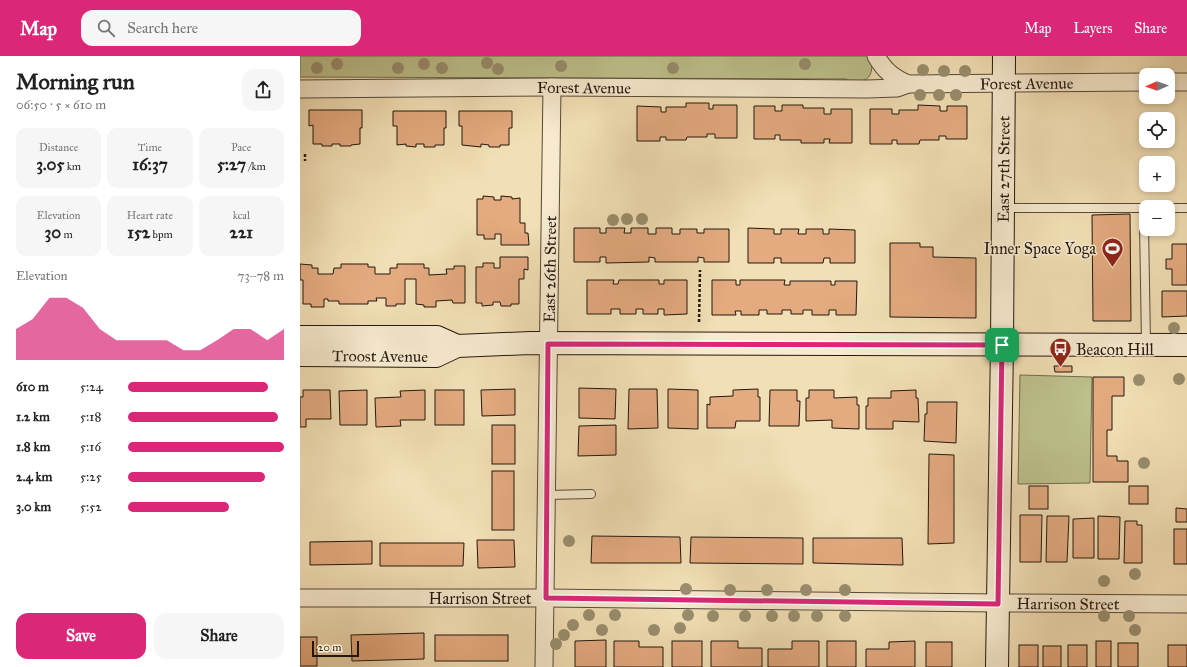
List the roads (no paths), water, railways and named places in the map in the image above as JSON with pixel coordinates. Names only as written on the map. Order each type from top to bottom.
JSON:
[{"type":"main road","name":"East 27th Street","points":[[998,667],[1004,56]]},
{"type":"main road","name":"Troost Avenue","points":[[300,337],[437,337],[458,346]]},
{"type":"main road","name":"Troost Avenue","points":[[300,355],[436,356],[458,346],[548,344],[1187,345]]},
{"type":"street","name":"Forest Avenue","points":[[878,59],[888,72],[896,79],[908,84]]},
{"type":"street","name":"Forest Avenue","points":[[867,89],[875,84],[878,59]]},
{"type":"street","name":"Forest Avenue","points":[[300,89],[552,87],[867,89],[897,88],[908,84],[1139,82]]},
{"type":"street","points":[[1175,82],[1187,82]]},
{"type":"street","name":"East 26th Street","points":[[544,667],[552,87]]},
{"type":"street","name":"Harrison Street","points":[[300,598],[546,598],[998,604],[1187,604]]},
{"type":"lane","points":[[1003,208],[1139,208]]},
{"type":"lane","points":[[1175,208],[1187,208]]},
{"type":"lane","points":[[1144,236],[1146,345]]},
{"type":"lane","points":[[547,495],[591,494]]},
{"type":"place","name":"Inner Space Yoga","points":[[1112,268]]},
{"type":"place","name":"Beacon Hill","points":[[1061,368]]}]
